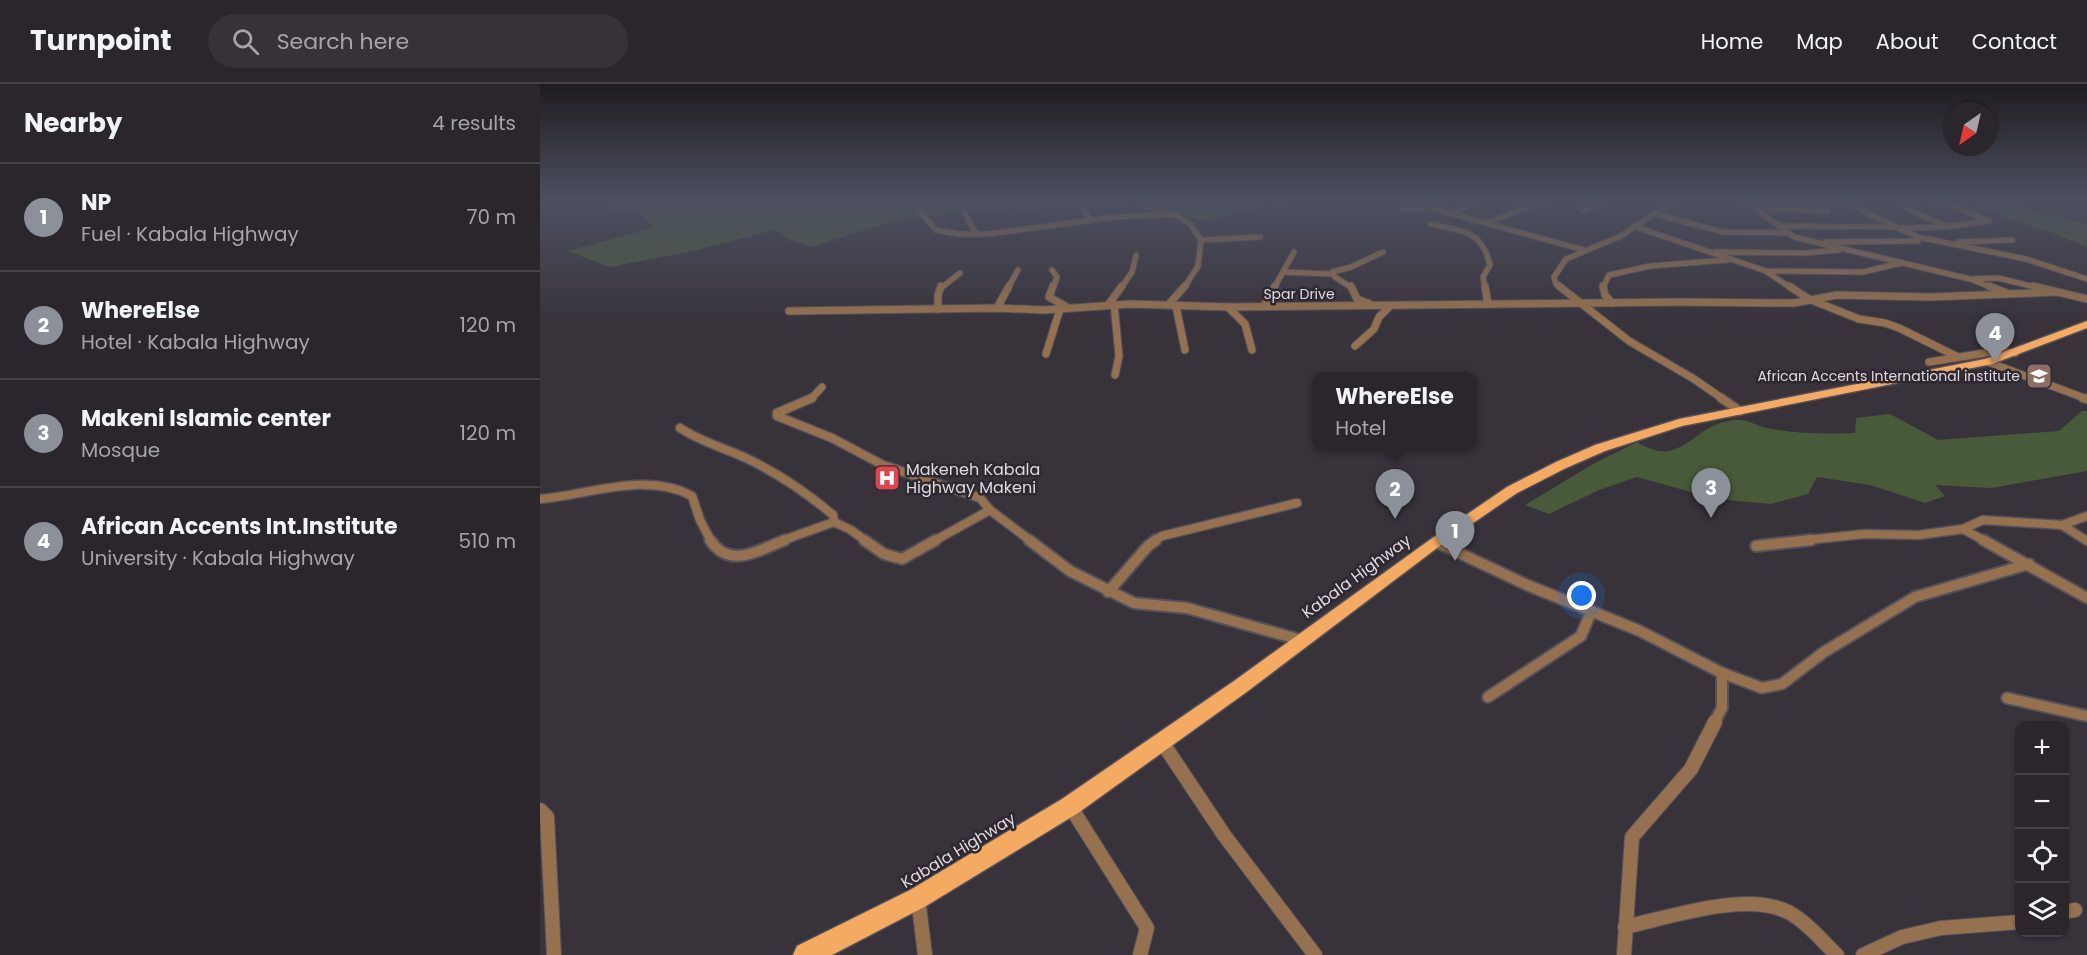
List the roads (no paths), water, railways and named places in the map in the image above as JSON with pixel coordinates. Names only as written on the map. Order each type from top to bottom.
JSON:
[{"type":"main road","name":"Kabala Highway","points":[[806,955],[918,898],[1070,806],[1241,686],[1301,640],[1512,490],[1590,452],[1646,432],[1988,362],[2087,324]]},
{"type":"street","points":[[1185,350],[1172,305],[1200,260],[1201,241]]},
{"type":"street","points":[[1476,241],[1486,247],[1491,265],[1483,277],[1488,304]]},
{"type":"street","points":[[1550,241],[1584,250]]},
{"type":"street","points":[[1609,241],[1566,259],[1554,277],[1556,284],[1562,291],[1583,304],[1629,341],[1740,411]]},
{"type":"street","points":[[1677,241],[1766,271],[1863,272],[1882,269],[1901,262]]},
{"type":"street","points":[[1812,241],[1918,241]]},
{"type":"street","points":[[1936,241],[2062,270],[2087,279]]},
{"type":"street","points":[[1953,244],[2002,241]]},
{"type":"street","points":[[1821,242],[1841,250]]},
{"type":"street","points":[[1868,242],[1870,254]]},
{"type":"street","points":[[1711,252],[1806,253],[1841,250],[1870,254],[1970,279],[2008,294]]},
{"type":"street","points":[[1264,306],[1294,252]]},
{"type":"street","points":[[1332,274],[1332,272],[1351,267],[1383,252]]},
{"type":"street","points":[[1115,375],[1120,362],[1121,349],[1115,332],[1112,296],[1131,278],[1136,255]]},
{"type":"street","points":[[1612,303],[1602,287],[1609,275],[1650,266],[1729,260]]},
{"type":"street","points":[[997,308],[1018,270]]},
{"type":"street","points":[[1052,270],[1057,277],[1049,297],[1069,308]]},
{"type":"street","points":[[1766,271],[1809,299],[1859,319],[1885,323],[1899,328],[1958,357]]},
{"type":"street","points":[[1283,272],[1332,274],[1351,286],[1357,299],[1375,306]]},
{"type":"street","points":[[938,309],[936,295],[940,286],[960,273]]},
{"type":"street","points":[[1970,279],[1998,278],[2087,299]]},
{"type":"street","name":"Spar Drive","points":[[789,311],[1060,309],[1111,304],[1228,307],[1794,303],[1837,294],[1929,297],[2057,292]]},
{"type":"street","points":[[1355,346],[1374,329],[1379,317],[1390,306]]},
{"type":"street","points":[[1228,307],[1245,324],[1252,350]]},
{"type":"street","points":[[1046,354],[1060,309]]},
{"type":"street","points":[[1929,362],[1997,351],[2015,353]]},
{"type":"street","points":[[1988,362],[2087,399]]},
{"type":"street","points":[[822,387],[810,400],[777,413],[777,416],[825,435],[883,465],[980,498],[990,510],[1070,571],[1108,592],[1134,603],[1187,608],[1301,640]]},
{"type":"street","points":[[680,428],[700,441],[733,452],[791,482],[833,515],[834,522]]},
{"type":"street","points":[[540,499],[555,499],[636,486],[661,485],[679,488],[692,496],[695,511],[716,549],[724,556],[733,557],[834,522],[844,524],[871,545],[896,559],[902,559],[990,510]]},
{"type":"street","points":[[1108,592],[1148,546],[1162,536],[1297,503]]},
{"type":"street","points":[[1756,546],[1864,534],[1919,535],[1963,529],[1983,520],[2062,525],[2087,516]]},
{"type":"street","points":[[2062,525],[2087,541]]},
{"type":"street","points":[[1963,529],[2087,598]]},
{"type":"street","points":[[1437,542],[1527,585],[1640,632],[1722,673],[1762,688],[1782,684],[1824,652],[1915,597],[2029,564]]},
{"type":"street","points":[[1488,697],[1581,636],[1591,612]]},
{"type":"street","points":[[1624,955],[1632,837],[1691,769],[1722,708],[1722,673]]},
{"type":"street","points":[[2007,698],[2087,716]]},
{"type":"street","points":[[1162,742],[1224,835],[1314,955]]},
{"type":"street","points":[[1070,806],[1147,928],[1140,955]]},
{"type":"street","points":[[540,810],[547,817],[554,955]]},
{"type":"street","points":[[918,898],[926,955]]},
{"type":"street","points":[[1625,927],[1736,905],[1768,904],[1789,912],[1837,955]]},
{"type":"street","points":[[1863,955],[1902,937],[1941,928],[2015,922]]},
{"type":"place","name":"African Accents Int.Institute","points":[[1995,363]]},
{"type":"place","name":"African Accents International institute","points":[[2039,376]]},
{"type":"place","name":"Makeneh Kabala Highway Makeni","points":[[887,478]]},
{"type":"place","name":"Makeni Islamic center","points":[[1711,518]]},
{"type":"place","name":"WhereElse","points":[[1395,519]]},
{"type":"place","name":"NP","points":[[1455,561]]}]
